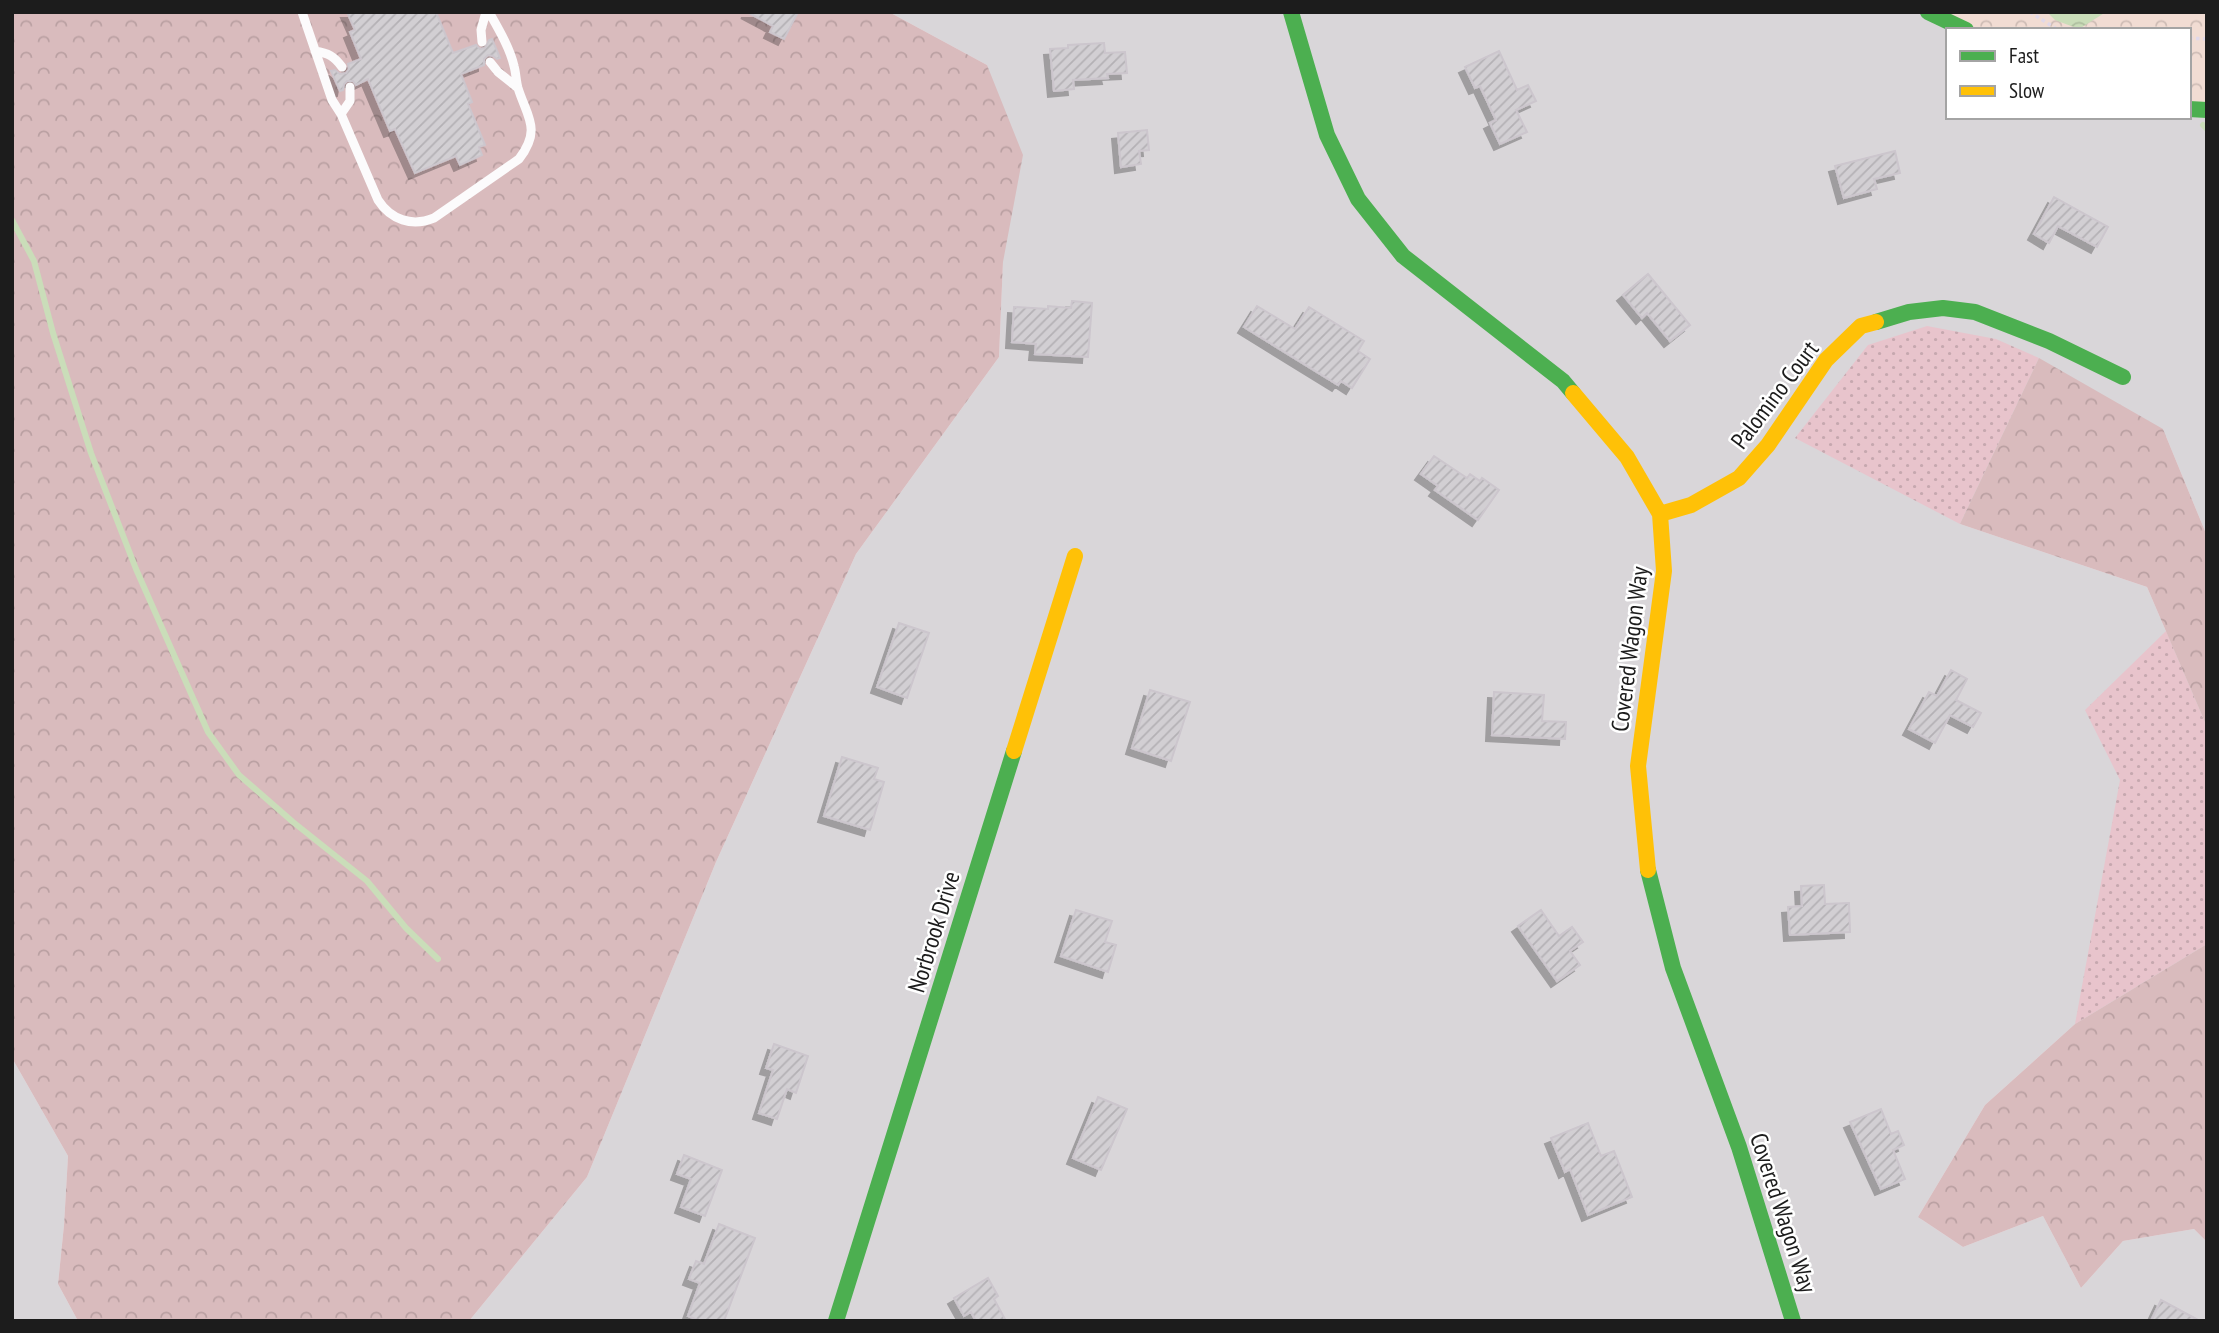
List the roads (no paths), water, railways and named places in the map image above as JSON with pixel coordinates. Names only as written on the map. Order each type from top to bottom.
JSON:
[{"type":"street","name":"Covered Wagon Way","points":[[1292,12],[1327,135],[1358,199],[1403,256],[1563,381],[1627,457],[1660,514],[1664,571],[1638,766],[1646,861],[1673,968],[1739,1146],[1793,1321]]},
{"type":"street","points":[[1928,12],[1962,28]]},
{"type":"street","name":"Palomino Court","points":[[1660,514],[1691,505],[1740,478],[1768,444],[1826,360],[1861,326],[1909,312],[1943,308],[1976,312],[2049,341],[2123,377]]},
{"type":"street","name":"Norbrook Drive","points":[[836,1321],[1075,556]]},
{"type":"lane","points":[[302,12],[332,100],[341,114],[372,190],[393,217],[404,221],[425,222],[519,159],[530,140],[531,117],[518,88],[514,64],[487,12]]},
{"type":"lane","points":[[482,43],[481,30],[487,12]]},
{"type":"lane","points":[[315,51],[327,53],[342,67]]},
{"type":"lane","points":[[490,62],[518,88]]},
{"type":"lane","points":[[341,114],[350,101],[351,88]]},
{"type":"water","points":[[2047,12],[2106,12],[2081,28],[2055,20]]},
{"type":"waterway","points":[[2203,125],[2207,129]]},
{"type":"waterway","points":[[12,220],[34,261],[53,333],[91,453],[136,569],[208,732],[239,775],[367,881],[406,928],[438,959]]}]
